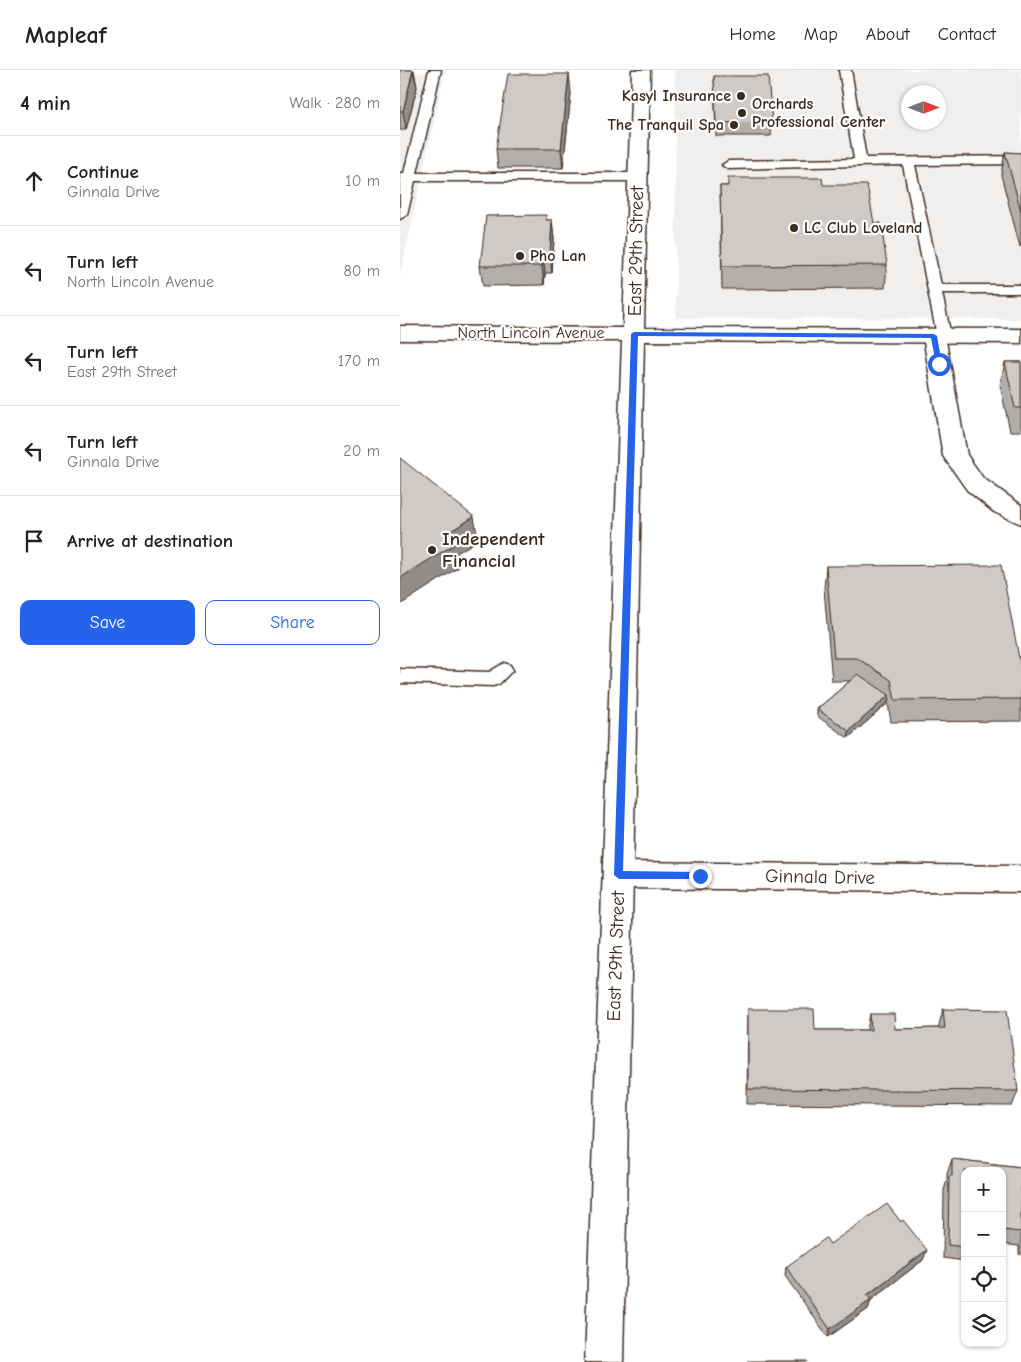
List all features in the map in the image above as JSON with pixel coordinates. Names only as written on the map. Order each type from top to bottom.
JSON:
[{"type":"main road","name":"East 29th Street","points":[[604,1362],[641,70]]},
{"type":"main road","name":"North Lincoln Avenue","points":[[400,333],[1021,336]]},
{"type":"main road","points":[[939,336],[955,456],[975,484],[996,502],[1021,516]]},
{"type":"main road","name":"Ginnala Drive","points":[[619,875],[1021,879]]},
{"type":"lane","points":[[400,215],[404,177],[434,70]]},
{"type":"lane","points":[[845,70],[861,164]]},
{"type":"lane","points":[[908,160],[934,289],[939,336]]},
{"type":"lane","points":[[728,165],[861,164],[908,160],[1021,160]]},
{"type":"lane","points":[[404,177],[638,178]]},
{"type":"lane","points":[[934,289],[1021,288]]},
{"type":"lane","points":[[400,676],[493,679],[504,670]]},
{"type":"shaded area","points":[[675,70],[1021,70],[1021,319],[676,318]]},
{"type":"shaded area","points":[[445,71],[400,276],[400,74]]},
{"type":"building","points":[[400,70],[413,70],[403,111],[400,111]]},
{"type":"building","points":[[508,74],[569,74],[561,149],[496,149]]},
{"type":"building","name":"Orchards Professional Center","points":[[714,76],[768,76],[772,122],[716,123]]},
{"type":"building","points":[[1005,152],[1021,153],[1021,211]]},
{"type":"building","name":"LC Club Loveland","points":[[728,178],[822,178],[823,185],[867,185],[874,223],[881,223],[887,265],[722,266],[720,186],[728,186]]},
{"type":"building","points":[[546,215],[546,220],[552,220],[550,254],[543,254],[542,266],[480,266],[486,216]]},
{"type":"building","points":[[1005,362],[1021,362],[1021,408],[1015,408]]},
{"type":"building","name":"Independent Financial","points":[[400,458],[474,517],[444,535],[455,544],[400,578]]},
{"type":"building","points":[[1001,565],[1021,668],[1021,699],[895,700],[891,680],[857,658],[834,658],[826,566]]},
{"type":"building","points":[[858,674],[889,695],[849,731],[817,709]]},
{"type":"building","points":[[748,1009],[814,1009],[815,1030],[871,1030],[870,1014],[894,1014],[895,1029],[945,1028],[943,1009],[1007,1010],[1018,1091],[748,1089]]},
{"type":"building","points":[[952,1159],[1021,1167],[1021,1232],[1006,1230],[1006,1167],[961,1167],[961,1247],[948,1245],[949,1176],[952,1176]]},
{"type":"building","points":[[887,1204],[901,1222],[903,1220],[927,1250],[867,1295],[871,1300],[830,1329],[786,1267],[826,1238],[830,1244]]},
{"type":"building","points":[[807,1361],[807,1362],[747,1362]]},
{"type":"place","name":"Kasyl Insurance","points":[[741,96]]},
{"type":"place","name":"Orchards Professional Center","points":[[742,113]]},
{"type":"place","name":"The Tranquil Spa","points":[[734,125]]},
{"type":"place","name":"LC Club Loveland","points":[[794,228]]},
{"type":"place","name":"Pho Lan","points":[[520,256]]},
{"type":"place","name":"Independent Financial","points":[[432,550]]},
{"type":"route","points":[[700,876],[619,875],[634,334],[934,336],[939,364]]}]
